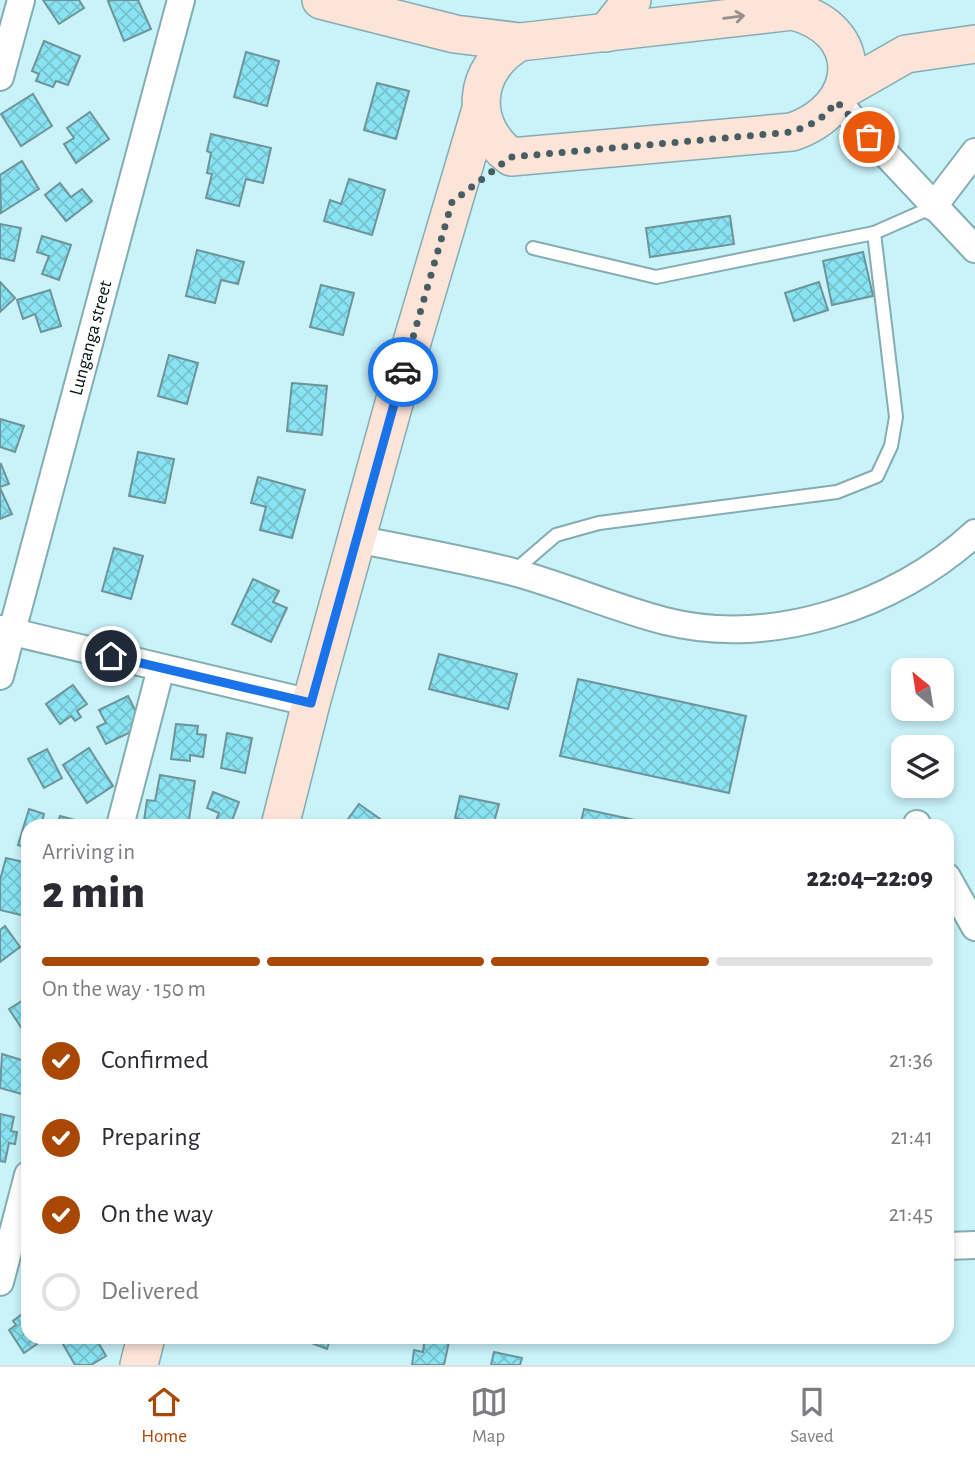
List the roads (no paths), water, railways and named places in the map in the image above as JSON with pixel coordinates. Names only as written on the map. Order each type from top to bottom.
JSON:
[{"type":"street","points":[[0,77],[21,0]]},
{"type":"street","name":"Lunganga street","points":[[0,676],[6,631],[181,0]]},
{"type":"street","points":[[321,0],[455,34],[520,42],[684,24],[782,6],[806,14],[828,28],[906,54]]},
{"type":"street","points":[[606,33],[632,0]]},
{"type":"street","points":[[657,0],[684,24]]},
{"type":"street","points":[[828,28],[836,38],[846,62],[840,96],[933,208],[975,249]]},
{"type":"street","points":[[455,34],[478,58],[492,139],[511,157]]},
{"type":"street","points":[[282,819],[311,703],[483,93],[499,56],[520,42]]},
{"type":"street","points":[[452,202],[511,157],[792,132],[818,121],[840,96],[906,54],[975,44]]},
{"type":"street","points":[[933,208],[975,152]]},
{"type":"street","points":[[357,539],[513,572],[665,621],[711,629],[746,629],[810,620],[881,596],[948,558],[975,533]]},
{"type":"street","points":[[6,631],[311,703]]},
{"type":"street","points":[[122,819],[161,668]]},
{"type":"street","points":[[954,890],[975,927]]},
{"type":"street","points":[[0,1282],[21,1202]]},
{"type":"street","points":[[954,1246],[975,1245]]},
{"type":"street","points":[[139,1365],[144,1344]]},
{"type":"lane","points":[[533,248],[656,277],[874,233],[933,208]]},
{"type":"lane","points":[[513,572],[556,535],[599,523],[837,492],[877,476],[891,446],[895,417],[874,233]]}]
